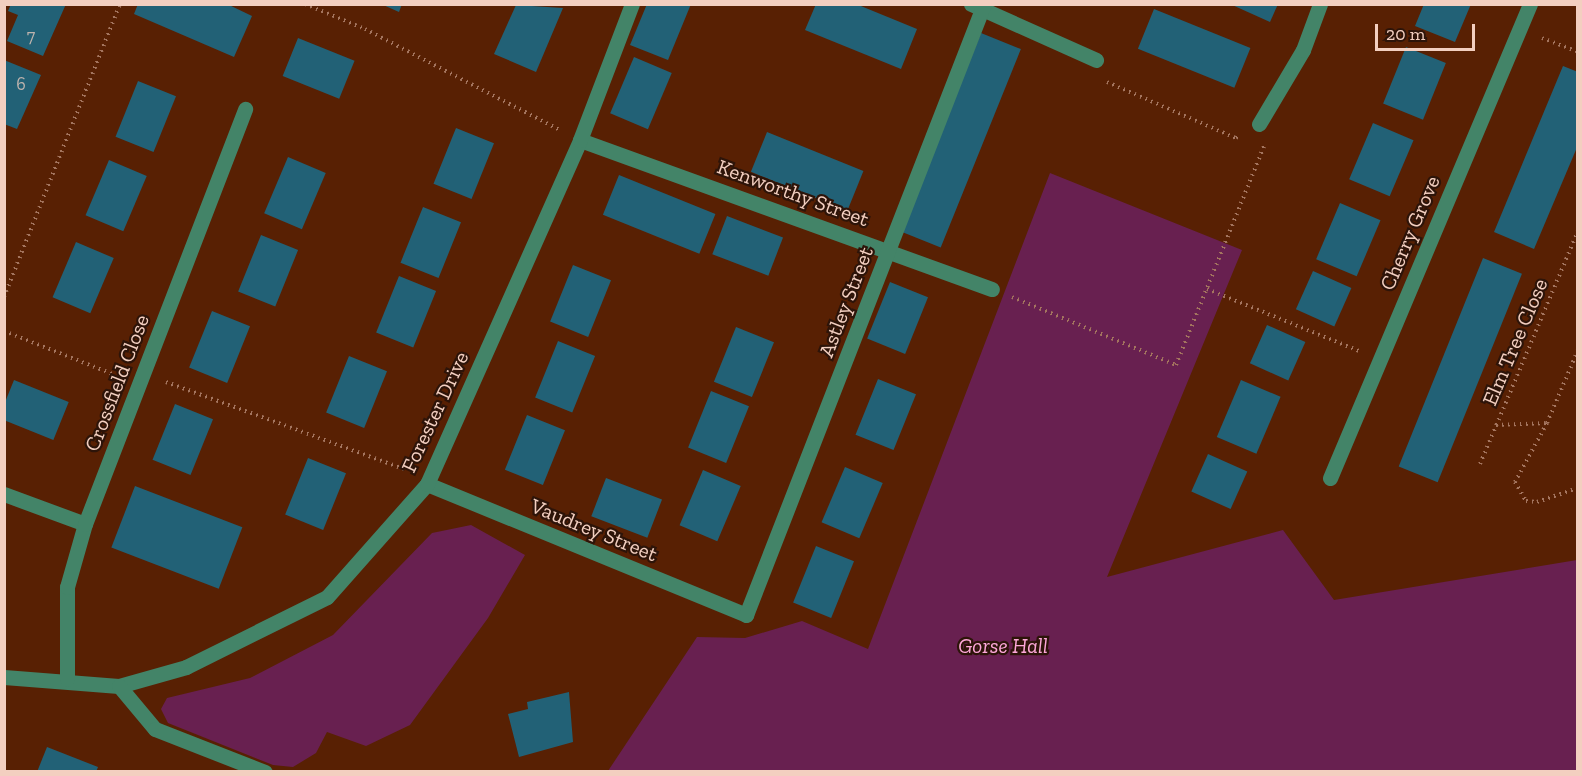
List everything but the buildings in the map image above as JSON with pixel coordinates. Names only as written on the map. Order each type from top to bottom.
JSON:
[{"type":"street","name":"Forester Drive","points":[[6,682],[67,680],[119,686],[186,667],[327,597],[428,482],[580,140],[632,4]]},
{"type":"street","points":[[1259,124],[1303,50],[1320,4]]},
{"type":"street","name":"Cherry Grove","points":[[1330,478],[1530,4]]},
{"type":"street","points":[[979,6],[1096,60]]},
{"type":"street","name":"Astley Street","points":[[746,615],[889,250],[979,6]]},
{"type":"street","name":"Crossfield Close","points":[[67,680],[67,586],[85,524],[245,109]]},
{"type":"street","name":"Kenworthy Street","points":[[580,140],[992,289]]},
{"type":"street","name":"Vaudrey Street","points":[[428,482],[746,615]]},
{"type":"street","points":[[4,494],[85,524]]},
{"type":"street","points":[[119,686],[155,729],[265,771]]},
{"type":"path","points":[[4,297],[120,4]]},
{"type":"path","points":[[305,4],[365,29],[580,140]]},
{"type":"path","points":[[1520,28],[1578,52]]},
{"type":"path","points":[[992,289],[1176,364],[1266,141],[1259,124],[1236,138],[1097,78],[1096,60]]},
{"type":"path","name":"Elm Tree Close","points":[[1480,464],[1578,231]]},
{"type":"path","points":[[1207,289],[1335,340]]},
{"type":"path","points":[[4,331],[428,482]]},
{"type":"path","points":[[1578,350],[1547,423],[1515,482],[1526,501],[1537,502],[1578,488]]},
{"type":"path","points":[[1497,425],[1547,423]]},
{"type":"green space","name":"Gorse Hall","points":[[1050,173],[1242,250],[1107,577],[1283,530],[1334,600],[1577,560],[1577,771],[608,771],[697,637],[745,638],[802,621],[868,649]]},
{"type":"green space","points":[[471,525],[525,555],[488,618],[410,725],[366,746],[327,732],[316,753],[293,767],[273,765],[168,723],[161,709],[167,698],[250,678],[333,635],[432,533]]}]
